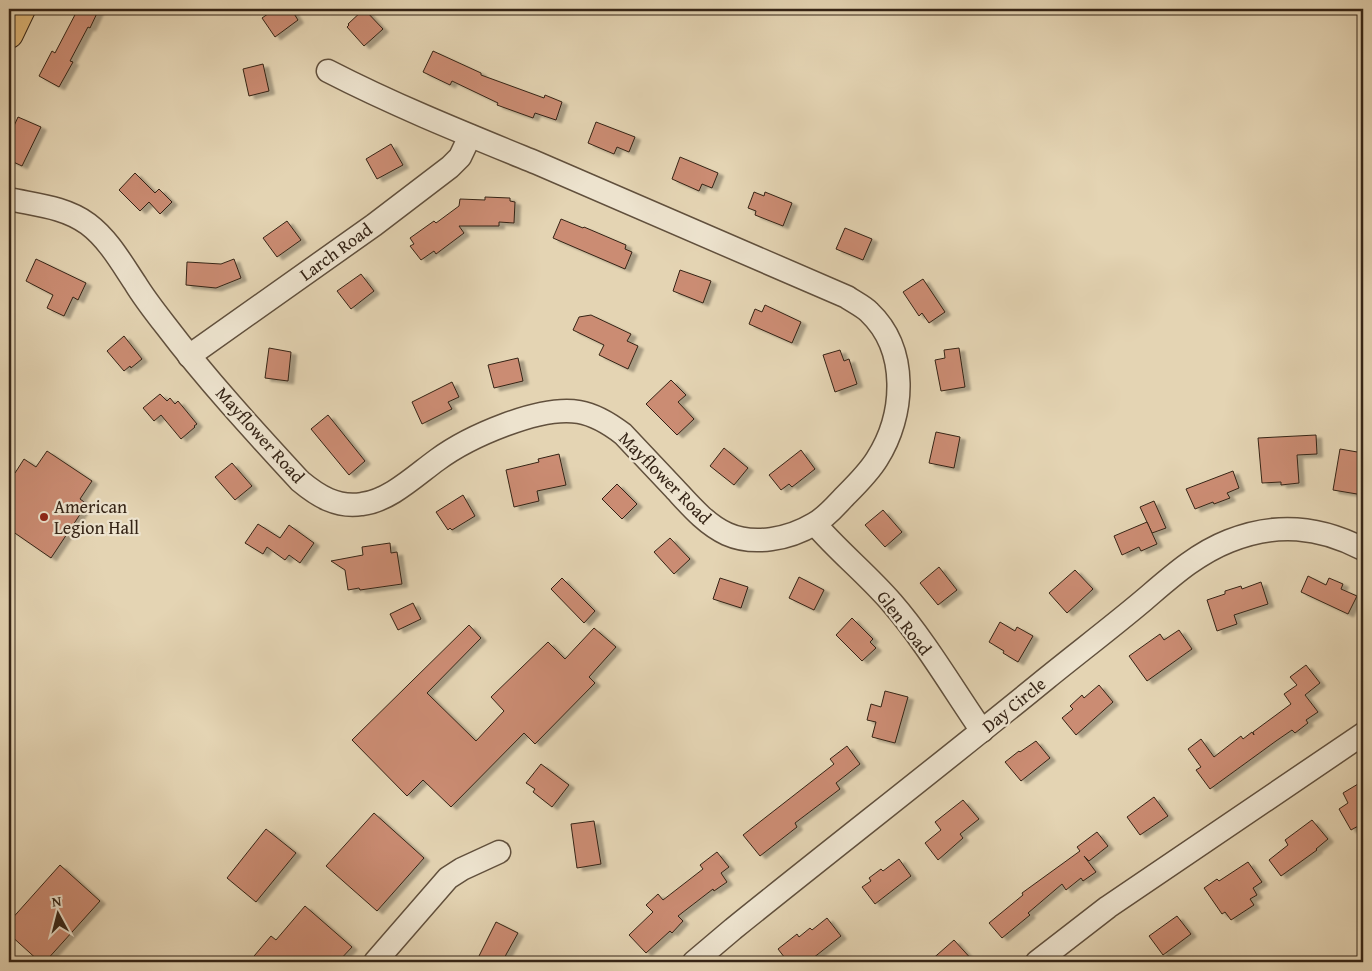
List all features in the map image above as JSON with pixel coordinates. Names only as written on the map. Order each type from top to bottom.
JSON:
[{"type":"main road","points":[[9,34],[21,9]]},
{"type":"street","name":"Mayflower Road","points":[[9,199],[75,215],[93,229],[110,246],[144,296],[189,356],[263,441],[300,481],[322,498],[331,501],[352,505],[373,502],[403,485],[453,449],[481,435],[513,422],[568,411],[590,415],[611,425],[623,434],[690,505],[712,525],[726,534],[747,540],[765,540],[789,535],[815,524],[833,509],[854,487],[877,459],[890,432],[896,410],[899,390],[899,369],[888,338],[868,311],[847,298],[367,91],[328,71]]},
{"type":"street","name":"Larch Road","points":[[189,356],[374,225],[450,167],[460,157],[470,136]]},
{"type":"street","name":"Glen Road","points":[[815,524],[892,603],[913,630],[982,731]]},
{"type":"street","name":"Day Circle","points":[[694,962],[732,929],[982,731],[1171,576],[1209,551],[1229,541],[1260,532],[1300,528],[1333,535],[1363,549]]},
{"type":"street","points":[[1037,962],[1108,907],[1363,734]]},
{"type":"street","points":[[375,962],[448,878],[457,871],[499,852]]},
{"type":"building","points":[[78,9],[99,9],[70,61],[73,62],[59,87],[39,76],[52,51],[55,53]]},
{"type":"building","points":[[275,9],[291,9],[298,20],[275,37],[262,18]]},
{"type":"building","points":[[364,9],[383,29],[364,46],[347,27]]},
{"type":"building","points":[[433,51],[481,73],[481,75],[544,98],[545,95],[562,102],[556,120],[535,113],[533,118],[497,105],[498,103],[452,81],[450,85],[423,72]]},
{"type":"building","points":[[263,64],[269,91],[249,96],[243,69]]},
{"type":"building","points":[[18,117],[41,127],[22,166],[9,160],[9,137]]},
{"type":"building","points":[[596,122],[635,137],[629,152],[617,147],[614,154],[588,143]]},
{"type":"building","points":[[391,144],[403,165],[377,179],[366,159]]},
{"type":"building","points":[[680,157],[718,173],[712,188],[702,184],[699,191],[672,179]]},
{"type":"building","points":[[135,173],[155,193],[159,189],[172,202],[160,214],[149,202],[140,211],[119,190]]},
{"type":"building","points":[[754,192],[764,196],[765,192],[792,203],[783,226],[755,215],[756,211],[748,208]]},
{"type":"building","points":[[485,197],[510,198],[510,201],[515,202],[514,223],[499,222],[499,226],[459,226],[464,233],[436,254],[434,251],[421,260],[410,246],[414,244],[410,238],[434,221],[436,223],[459,206],[460,199],[485,200]]},
{"type":"building","points":[[561,219],[626,245],[625,249],[632,252],[625,269],[553,238]]},
{"type":"building","points":[[287,221],[301,240],[277,257],[263,238]]},
{"type":"building","points":[[845,228],[872,239],[863,260],[836,249]]},
{"type":"building","points":[[36,259],[86,283],[78,300],[73,297],[64,316],[47,308],[53,295],[26,281]]},
{"type":"building","points":[[234,259],[241,278],[216,288],[186,285],[187,262],[221,264]]},
{"type":"building","points":[[680,270],[711,281],[703,303],[673,291]]},
{"type":"building","points":[[361,274],[374,291],[351,309],[337,291]]},
{"type":"building","points":[[923,279],[945,312],[929,323],[922,313],[919,316],[903,292]]},
{"type":"building","points":[[765,305],[801,322],[792,343],[749,324],[755,309],[762,312]]},
{"type":"building","points":[[591,315],[631,334],[627,341],[638,346],[628,369],[599,355],[604,345],[573,330],[579,317]]},
{"type":"building","points":[[124,336],[142,359],[124,371],[107,351]]},
{"type":"building","points":[[269,348],[291,352],[288,381],[265,378]]},
{"type":"building","points":[[959,348],[965,387],[941,391],[935,360],[945,358],[944,350]]},
{"type":"building","points":[[840,350],[844,361],[849,359],[857,384],[835,392],[823,355]]},
{"type":"building","points":[[518,358],[523,381],[494,388],[488,365]]},
{"type":"building","points":[[671,380],[686,395],[678,402],[694,419],[677,435],[646,404]]},
{"type":"building","points":[[452,382],[459,397],[448,402],[452,409],[422,424],[412,402]]},
{"type":"building","points":[[160,394],[167,401],[170,398],[175,404],[178,401],[197,424],[181,439],[161,415],[154,421],[143,408]]},
{"type":"building","points":[[328,415],[365,461],[349,475],[311,429]]},
{"type":"building","points":[[936,432],[960,437],[954,468],[929,463]]},
{"type":"building","points":[[1316,435],[1317,454],[1297,455],[1299,483],[1281,485],[1281,482],[1262,483],[1258,438]]},
{"type":"building","points":[[724,448],[748,468],[734,485],[710,466]]},
{"type":"building","points":[[1340,449],[1363,453],[1363,495],[1333,490]]},
{"type":"building","points":[[801,450],[815,469],[792,487],[789,484],[781,490],[769,475]]},
{"type":"building","name":"American Legion Hall","points":[[47,451],[92,481],[80,499],[87,504],[51,558],[9,529],[9,469],[15,473],[24,459],[36,467]]},
{"type":"building","points":[[559,454],[566,485],[537,491],[539,501],[514,507],[506,470],[539,462],[538,459]]},
{"type":"building","points":[[232,463],[252,486],[235,500],[215,477]]},
{"type":"building","points":[[1233,471],[1239,488],[1227,493],[1230,498],[1195,509],[1186,489]]},
{"type":"building","points":[[617,484],[637,504],[622,519],[602,499]]},
{"type":"building","points":[[463,495],[475,516],[452,530],[450,528],[448,530],[436,512]]},
{"type":"building","points":[[1154,501],[1166,528],[1152,533],[1140,507]]},
{"type":"building","points":[[883,510],[902,532],[885,547],[865,525]]},
{"type":"building","points":[[1147,522],[1157,544],[1141,551],[1139,547],[1122,555],[1114,536]]},
{"type":"building","points":[[258,524],[280,538],[289,525],[314,543],[300,563],[289,555],[285,560],[267,547],[263,554],[245,543]]},
{"type":"building","points":[[670,538],[690,559],[674,574],[654,552]]},
{"type":"building","points":[[390,543],[391,553],[397,552],[402,584],[348,590],[345,570],[331,561],[363,555],[362,547]]},
{"type":"building","points":[[939,567],[957,590],[938,605],[920,583]]},
{"type":"building","points":[[1075,570],[1093,589],[1067,613],[1049,593]]},
{"type":"building","points":[[1308,576],[1326,585],[1329,578],[1343,584],[1341,589],[1357,596],[1348,614],[1301,592]]},
{"type":"building","points":[[799,577],[824,590],[814,610],[789,598]]},
{"type":"building","points":[[562,578],[595,611],[584,623],[551,589]]},
{"type":"building","points":[[720,578],[748,587],[741,608],[713,599]]},
{"type":"building","points":[[1261,582],[1268,604],[1234,615],[1237,624],[1217,631],[1207,600],[1225,594],[1225,591],[1241,586],[1242,589]]},
{"type":"building","points":[[413,603],[421,619],[398,630],[390,614]]},
{"type":"building","points":[[852,618],[873,639],[870,642],[876,648],[862,661],[836,635]]},
{"type":"building","points":[[1000,622],[1015,631],[1017,627],[1033,636],[1018,662],[989,642]]},
{"type":"building","points":[[469,625],[481,638],[427,693],[476,741],[504,711],[491,697],[548,642],[565,659],[594,628],[616,647],[589,677],[595,683],[535,744],[524,733],[451,807],[423,780],[407,796],[352,740]]},
{"type":"building","points":[[1179,630],[1192,649],[1147,681],[1129,656],[1160,634],[1164,640]]},
{"type":"building","points":[[1306,665],[1320,683],[1305,695],[1318,712],[1306,720],[1308,723],[1295,733],[1292,730],[1210,789],[1196,770],[1201,767],[1188,749],[1201,739],[1214,757],[1241,736],[1243,739],[1252,732],[1254,735],[1253,732],[1291,704],[1284,694],[1297,685],[1290,677]]},
{"type":"building","points":[[1099,685],[1113,702],[1076,735],[1062,718],[1073,709],[1070,706],[1082,695],[1084,698]]},
{"type":"building","points":[[885,691],[908,697],[895,743],[872,737],[876,722],[867,720],[871,704],[881,707]]},
{"type":"building","points":[[1036,741],[1050,758],[1021,781],[1005,762]]},
{"type":"building","points":[[847,746],[860,764],[836,783],[840,789],[795,823],[797,827],[760,856],[743,835],[834,764],[830,759]]},
{"type":"building","points":[[541,764],[569,785],[552,807],[533,792],[535,789],[526,783]]},
{"type":"building","points":[[1363,781],[1363,831],[1360,825],[1351,830],[1339,809],[1348,803],[1343,793]]},
{"type":"building","points":[[1154,797],[1168,816],[1140,835],[1127,817]]},
{"type":"building","points":[[963,800],[979,819],[960,834],[963,838],[938,860],[925,843],[941,830],[935,822]]},
{"type":"building","points":[[374,813],[424,858],[377,911],[326,866]]},
{"type":"building","points":[[1312,820],[1328,839],[1317,850],[1281,876],[1269,860],[1288,845],[1285,840]]},
{"type":"building","points":[[594,821],[601,864],[577,868],[571,824]]},
{"type":"building","points":[[266,829],[296,853],[256,902],[227,878]]},
{"type":"building","points":[[1097,832],[1108,846],[1089,861],[1084,856],[1096,872],[1083,881],[1081,878],[1066,890],[1062,884],[1028,913],[1030,915],[1002,938],[989,923],[1023,895],[1022,893],[1080,851],[1077,847]]},
{"type":"building","points":[[717,852],[729,867],[721,873],[727,882],[714,891],[713,889],[678,916],[683,921],[672,933],[670,931],[646,953],[629,935],[653,912],[646,905],[658,894],[663,900],[703,869],[700,865]]},
{"type":"building","points":[[899,859],[911,876],[875,904],[862,887],[871,881],[869,878],[881,869],[883,871]]},
{"type":"building","points":[[1248,862],[1262,882],[1253,888],[1257,895],[1250,899],[1254,905],[1231,920],[1225,912],[1222,914],[1204,888],[1217,879],[1219,881]]},
{"type":"building","points":[[60,865],[100,901],[45,962],[40,962],[9,934],[9,922]]},
{"type":"building","points":[[305,906],[352,947],[338,962],[249,962],[271,936],[276,940]]},
{"type":"building","points":[[1177,916],[1191,934],[1163,955],[1149,936]]},
{"type":"building","points":[[827,918],[841,936],[808,962],[788,962],[778,949],[797,934],[799,937],[810,928],[812,930]]},
{"type":"building","points":[[496,922],[518,933],[502,962],[476,962]]},
{"type":"building","points":[[954,940],[974,962],[929,962]]},
{"type":"place","name":"American Legion Hall","points":[[44,517]]}]
